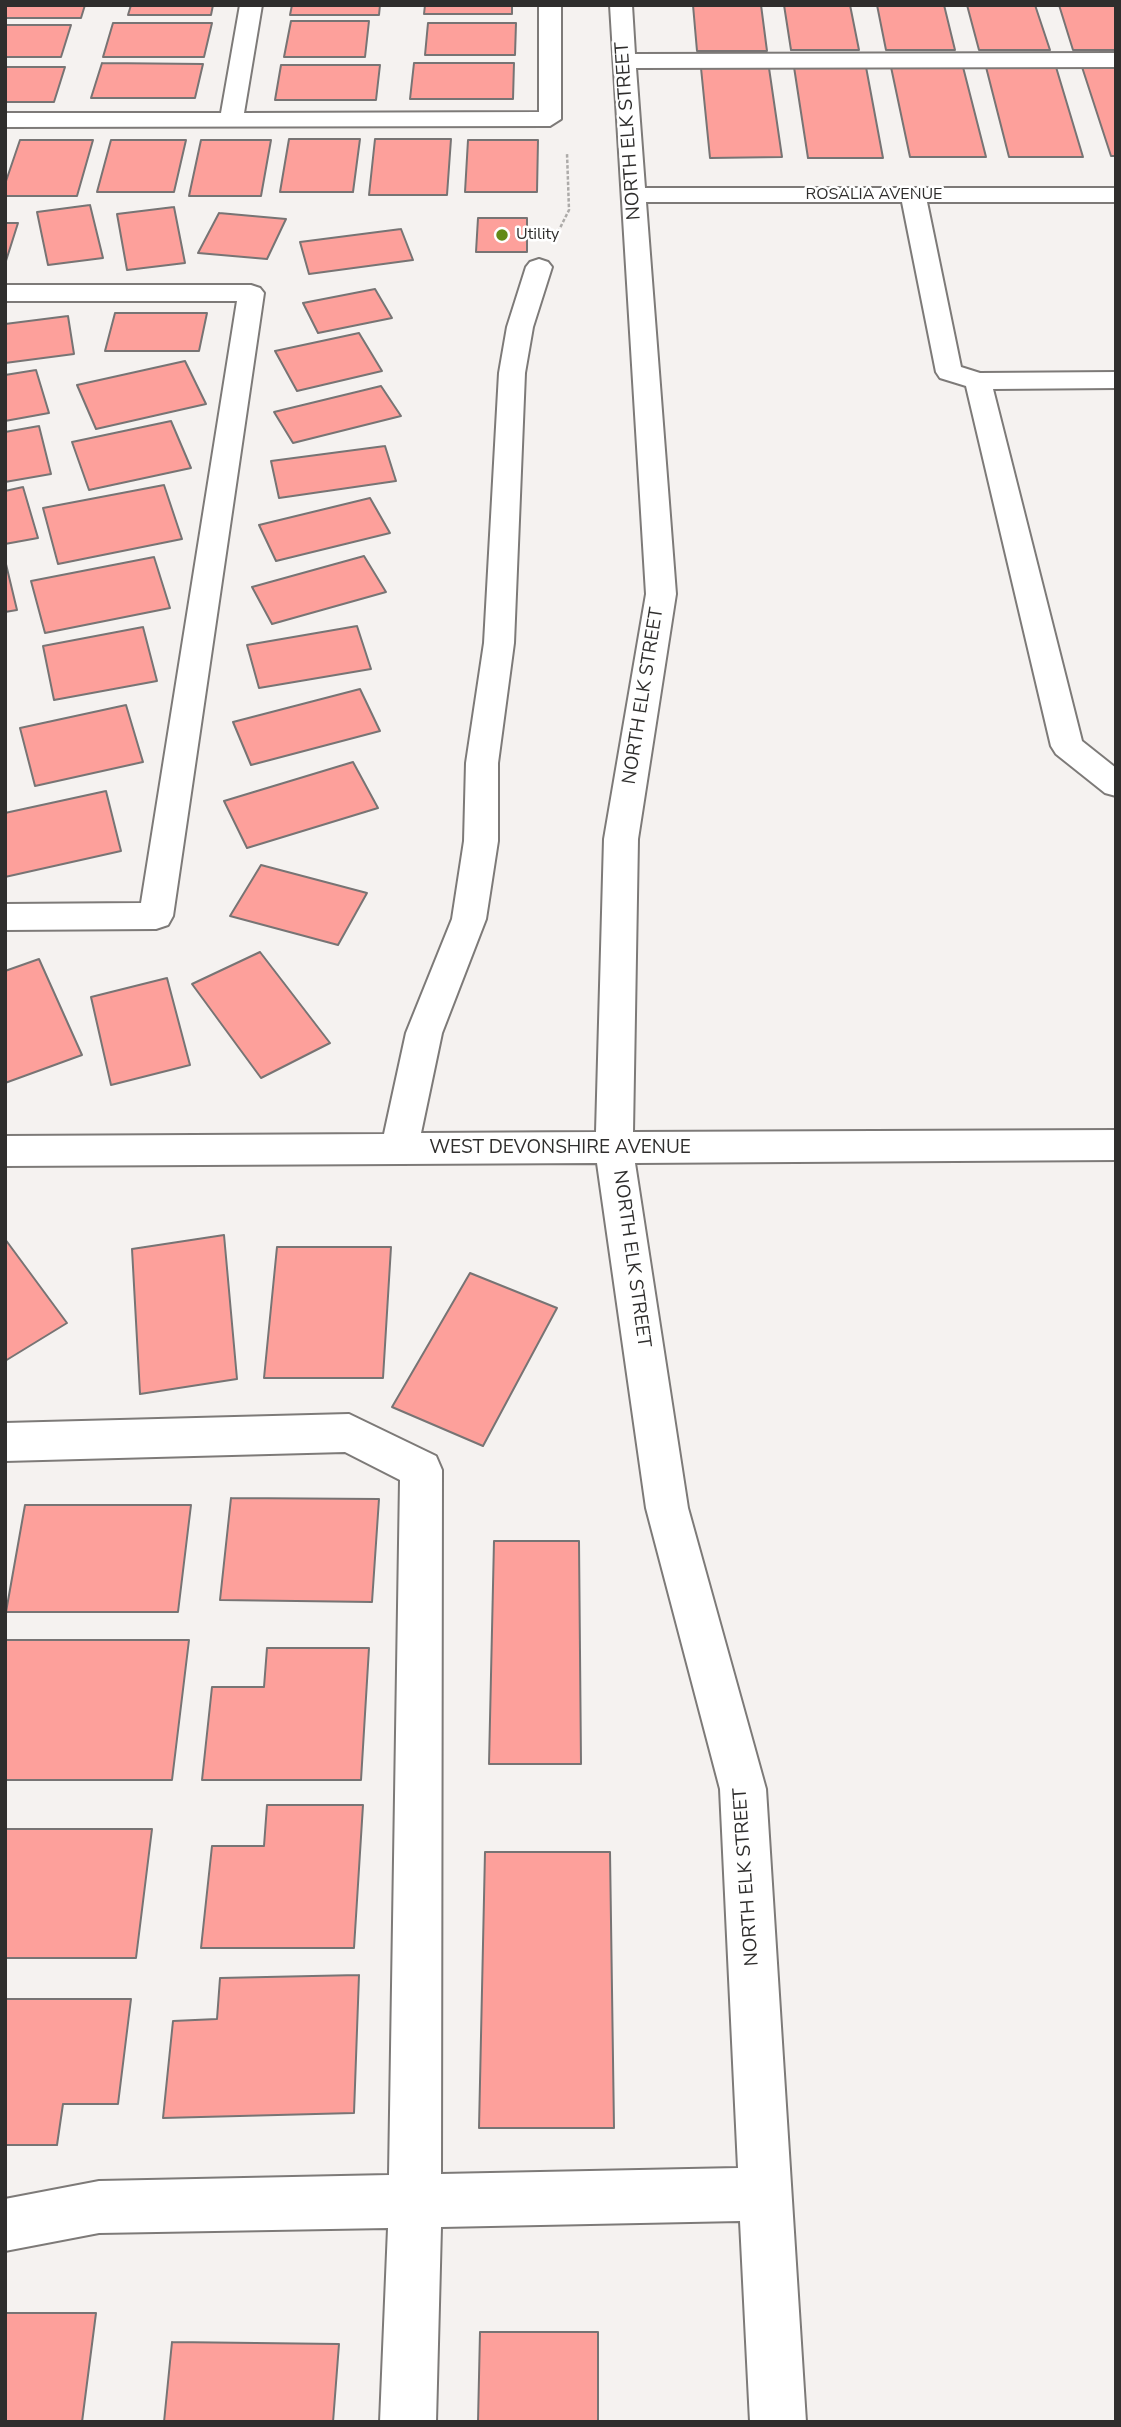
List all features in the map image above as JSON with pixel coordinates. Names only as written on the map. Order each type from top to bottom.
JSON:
[{"type":"street","points":[[231,120],[251,5]]},
{"type":"street","points":[[5,120],[550,119],[550,5]]},
{"type":"street","name":"NORTH ELK STREET","points":[[621,5],[661,594],[621,839],[614,1147],[667,1508],[743,1789],[778,2422]]},
{"type":"street","points":[[624,61],[1116,60]]},
{"type":"street","name":"ROSALIA AVENUE","points":[[633,195],[1116,194]]},
{"type":"street","points":[[913,195],[949,372],[978,382],[1116,380]]},
{"type":"street","points":[[399,1149],[424,1033],[460,945],[471,906],[481,841],[482,763],[499,643],[512,373],[520,327],[539,267]]},
{"type":"street","points":[[5,293],[251,293],[156,916],[5,917]]},
{"type":"street","points":[[978,382],[1067,747],[1116,785]]},
{"type":"street","name":"WEST DEVONSHIRE AVENUE","points":[[5,1151],[1116,1145]]},
{"type":"street","points":[[5,1442],[349,1433],[421,1470],[415,2201],[408,2422]]},
{"type":"street","points":[[5,2225],[99,2207],[766,2194]]},
{"type":"path","points":[[539,267],[569,210],[566,130],[550,119]]},
{"type":"building","points":[[5,5],[85,5],[81,18],[5,18]]},
{"type":"building","points":[[131,5],[213,5],[211,15],[128,15]]},
{"type":"building","points":[[292,5],[380,5],[379,15],[290,15]]},
{"type":"building","points":[[425,5],[512,5],[512,14],[424,14]]},
{"type":"building","points":[[693,5],[761,5],[767,51],[697,51]]},
{"type":"building","points":[[784,5],[850,5],[859,50],[791,50]]},
{"type":"building","points":[[877,5],[944,5],[955,50],[886,50]]},
{"type":"building","points":[[967,5],[1035,5],[1050,50],[979,50]]},
{"type":"building","points":[[1059,5],[1116,5],[1116,50],[1073,50]]},
{"type":"building","points":[[291,21],[369,21],[365,57],[284,57]]},
{"type":"building","points":[[113,23],[212,23],[204,57],[103,57]]},
{"type":"building","points":[[428,23],[516,23],[515,55],[425,55]]},
{"type":"building","points":[[5,25],[71,25],[61,57],[5,57]]},
{"type":"building","points":[[102,63],[203,64],[195,98],[91,98]]},
{"type":"building","points":[[414,63],[514,63],[513,99],[410,99]]},
{"type":"building","points":[[281,65],[380,65],[376,100],[275,100]]},
{"type":"building","points":[[5,67],[65,67],[54,102],[5,102]]},
{"type":"building","points":[[794,67],[866,67],[883,158],[808,158]]},
{"type":"building","points":[[891,67],[963,67],[986,157],[910,157]]},
{"type":"building","points":[[986,67],[1056,67],[1083,157],[1009,157]]},
{"type":"building","points":[[1082,67],[1116,67],[1116,156],[1111,156]]},
{"type":"building","points":[[701,68],[769,68],[782,157],[710,158]]},
{"type":"building","points":[[289,139],[360,139],[353,192],[280,192]]},
{"type":"building","points":[[375,139],[451,139],[447,195],[369,195]]},
{"type":"building","points":[[20,140],[93,140],[77,196],[5,196],[5,184]]},
{"type":"building","points":[[111,140],[186,140],[174,192],[97,192]]},
{"type":"building","points":[[201,140],[271,140],[261,196],[189,196]]},
{"type":"building","points":[[468,140],[538,140],[537,192],[465,192]]},
{"type":"building","points":[[90,205],[103,258],[48,265],[37,212]]},
{"type":"building","points":[[174,207],[185,263],[127,270],[117,214]]},
{"type":"building","points":[[219,213],[286,219],[267,259],[198,253]]},
{"type":"building","name":"Utility","points":[[478,218],[527,218],[527,252],[476,252]]},
{"type":"building","points":[[5,223],[18,223],[5,264]]},
{"type":"building","points":[[401,229],[413,260],[309,274],[300,242]]},
{"type":"building","points":[[375,289],[392,318],[318,333],[303,303]]},
{"type":"building","points":[[115,313],[207,313],[199,351],[105,351]]},
{"type":"building","points":[[68,316],[74,354],[5,363],[5,324]]},
{"type":"building","points":[[359,333],[382,371],[297,391],[275,351]]},
{"type":"building","points":[[185,361],[206,404],[96,429],[77,385]]},
{"type":"building","points":[[36,370],[49,413],[5,421],[5,375]]},
{"type":"building","points":[[381,386],[401,416],[293,443],[274,412]]},
{"type":"building","points":[[171,421],[191,468],[89,490],[72,442]]},
{"type":"building","points":[[39,426],[51,474],[5,482],[5,432]]},
{"type":"building","points":[[385,446],[396,481],[279,498],[271,461]]},
{"type":"building","points":[[164,485],[182,539],[58,564],[43,508]]},
{"type":"building","points":[[23,487],[38,538],[5,544],[5,491]]},
{"type":"building","points":[[370,498],[390,533],[276,561],[259,525]]},
{"type":"building","points":[[364,556],[386,592],[272,624],[252,587]]},
{"type":"building","points":[[154,557],[170,608],[45,633],[31,581]]},
{"type":"building","points":[[5,560],[17,610],[5,612]]},
{"type":"building","points":[[357,626],[371,669],[259,688],[247,645]]},
{"type":"building","points":[[143,627],[157,681],[54,700],[43,646]]},
{"type":"building","points":[[360,689],[380,731],[251,765],[233,722]]},
{"type":"building","points":[[126,705],[143,762],[35,786],[20,728]]},
{"type":"building","points":[[353,762],[378,808],[247,848],[224,801]]},
{"type":"building","points":[[106,791],[121,851],[5,877],[5,813]]},
{"type":"building","points":[[261,865],[367,893],[338,945],[230,916]]},
{"type":"building","points":[[260,952],[330,1043],[261,1078],[192,984]]},
{"type":"building","points":[[39,959],[82,1055],[5,1083],[5,971]]},
{"type":"building","points":[[167,978],[190,1065],[111,1085],[91,997]]},
{"type":"building","points":[[224,1235],[237,1379],[140,1394],[132,1249]]},
{"type":"building","points":[[5,1239],[67,1323],[5,1361]]},
{"type":"building","points":[[277,1247],[391,1247],[383,1378],[264,1378]]},
{"type":"building","points":[[470,1273],[557,1308],[483,1446],[392,1407]]},
{"type":"building","points":[[231,1498],[379,1499],[372,1602],[220,1600]]},
{"type":"building","points":[[25,1505],[191,1505],[178,1612],[6,1612]]},
{"type":"building","points":[[494,1541],[579,1541],[581,1764],[489,1764]]},
{"type":"building","points":[[5,1640],[189,1640],[172,1780],[5,1780]]},
{"type":"building","points":[[267,1648],[369,1648],[361,1780],[202,1780],[212,1687],[264,1687]]},
{"type":"building","points":[[267,1805],[363,1805],[354,1948],[201,1948],[212,1846],[264,1846]]},
{"type":"building","points":[[5,1829],[152,1829],[136,1958],[5,1958]]},
{"type":"building","points":[[485,1852],[610,1852],[614,2128],[479,2128]]},
{"type":"building","points":[[359,1975],[354,2113],[163,2118],[173,2021],[217,2019],[220,1978]]},
{"type":"building","points":[[5,1999],[131,1999],[118,2104],[63,2104],[57,2145],[5,2145]]},
{"type":"building","points":[[5,2313],[96,2313],[82,2422],[5,2422]]},
{"type":"building","points":[[480,2332],[598,2332],[598,2422],[478,2422]]},
{"type":"building","points":[[172,2342],[339,2344],[333,2422],[164,2422]]},
{"type":"place","name":"Utility","points":[[502,235]]}]
